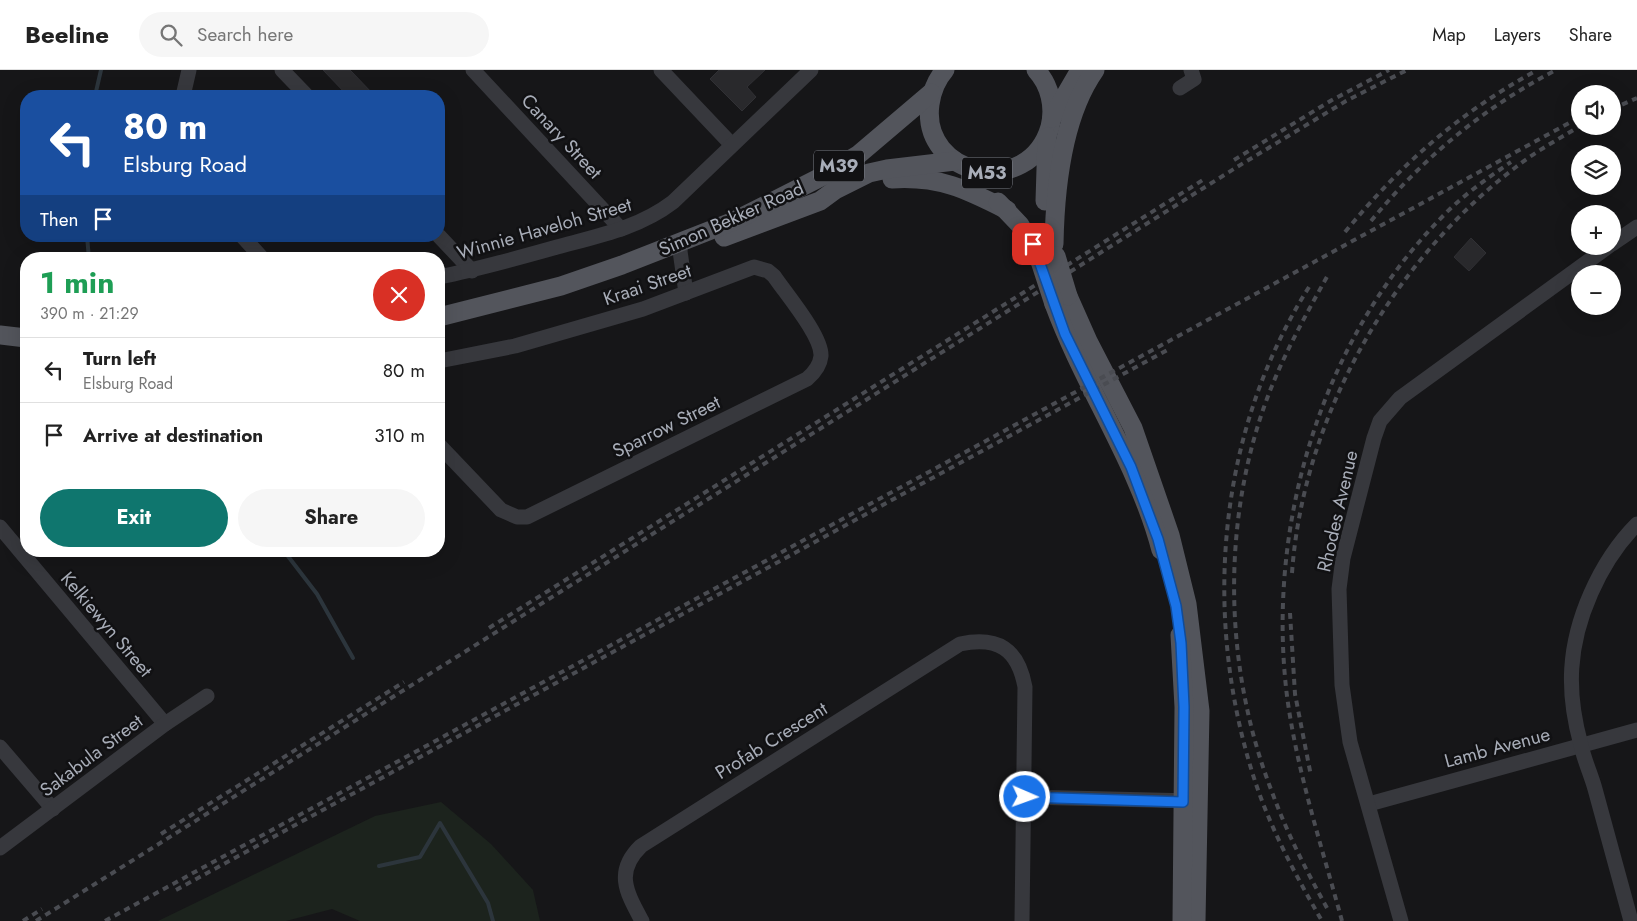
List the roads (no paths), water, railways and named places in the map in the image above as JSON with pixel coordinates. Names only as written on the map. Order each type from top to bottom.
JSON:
[{"type":"main road","name":"M53","points":[[945,70],[931,93],[929,112],[932,131],[941,148],[1007,210],[1033,244],[1050,254]]},
{"type":"main road","name":"M53","points":[[1036,70],[1042,76],[1051,96],[1052,118]]},
{"type":"main road","name":"M53","points":[[1080,70],[1052,118],[1046,138],[1045,206],[1050,254],[1076,358],[1131,467],[1158,539],[1176,606],[1181,643],[1192,801],[1196,921]]},
{"type":"main road","points":[[1050,254],[1057,184],[1069,125],[1095,70]]},
{"type":"main road","name":"Simon Bekker Road","points":[[680,246],[823,176],[877,140],[931,93]]},
{"type":"main road","name":"M53","points":[[960,164],[988,173],[1006,171],[1022,164],[1036,152],[1046,138]]},
{"type":"main road","name":"Simon Bekker Road","points":[[445,315],[560,286],[680,246],[736,233],[820,201],[842,186],[869,174],[887,169],[960,164]]},
{"type":"main road","points":[[820,201],[873,182],[924,178],[958,186],[1007,210]]},
{"type":"main road","points":[[0,335],[20,337]]},
{"type":"main road","name":"M53","points":[[1182,921],[1192,801]]},
{"type":"street","points":[[184,90],[188,70]]},
{"type":"street","points":[[282,70],[301,90]]},
{"type":"street","name":"Canary Street","points":[[473,70],[621,229]]},
{"type":"street","points":[[661,70],[732,145]]},
{"type":"street","name":"Winnie Haveloh Street","points":[[445,277],[472,271],[621,229],[656,215],[673,202],[811,70]]},
{"type":"street","points":[[1180,88],[1194,79],[1191,70]]},
{"type":"street","points":[[1621,238],[1637,227]]},
{"type":"street","points":[[247,242],[257,252]]},
{"type":"street","points":[[445,242],[472,271]]},
{"type":"street","points":[[680,246],[686,293]]},
{"type":"street","name":"Rhodes Avenue","points":[[1401,921],[1345,715],[1339,589],[1343,558],[1380,421],[1400,398],[1597,255]]},
{"type":"street","name":"Kraai Street","points":[[445,360],[516,346],[643,309],[754,267],[768,271],[816,339],[821,356]]},
{"type":"street","name":"Sparrow Street","points":[[445,451],[500,510],[517,517],[536,513],[807,379],[819,366],[821,356]]},
{"type":"street","points":[[1631,921],[1593,782],[1580,745],[1570,687],[1572,650],[1584,608],[1611,553],[1637,524]]},
{"type":"street","name":"Kelkiewyn Street","points":[[0,528],[20,552]]},
{"type":"street","name":"Kelkiewyn Street","points":[[24,557],[165,724]]},
{"type":"street","name":"Profab Crescent","points":[[642,921],[628,895],[624,882],[626,867],[631,855],[641,846],[960,644],[987,640],[998,644],[1017,661],[1025,687],[1025,797]]},
{"type":"street","name":"Sakabula Street","points":[[0,848],[165,724],[207,696]]},
{"type":"street","name":"Lamb Avenue","points":[[1369,804],[1637,730]]},
{"type":"street","points":[[0,747],[52,809]]},
{"type":"street","points":[[1022,921],[1025,797],[1192,801]]},
{"type":"waterway","points":[[96,90],[101,70]]},
{"type":"waterway","points":[[88,242],[88,252]]},
{"type":"waterway","points":[[289,557],[317,594],[353,658]]},
{"type":"waterway","points":[[379,866],[420,857],[440,823],[488,903],[493,921]]},
{"type":"railway","points":[[1234,160],[1332,100],[1389,70]]},
{"type":"railway","points":[[36,921],[1237,167],[1346,101],[1407,70]]},
{"type":"railway","points":[[1345,232],[1388,183],[1433,141],[1482,104],[1537,70]]},
{"type":"railway","points":[[1371,221],[1412,176],[1456,136],[1504,101],[1556,70]]},
{"type":"railway","points":[[1621,105],[1637,98]]},
{"type":"railway","points":[[105,921],[1571,122]]},
{"type":"railway","points":[[1292,573],[1300,515],[1314,457],[1335,401],[1362,347],[1394,296],[1430,248],[1471,205],[1524,161],[1571,131]]},
{"type":"railway","points":[[1342,921],[1297,753],[1287,696],[1283,632],[1285,567],[1295,502],[1311,439],[1334,378],[1364,320],[1400,266],[1442,217],[1483,181],[1511,162]]},
{"type":"railway","points":[[489,628],[1206,178]]},
{"type":"railway","points":[[1327,908],[1284,822],[1256,746],[1245,698],[1237,649],[1234,600],[1235,551],[1240,502],[1250,454],[1264,407],[1277,373],[1328,275]]},
{"type":"railway","points":[[1309,287],[1278,343],[1254,402],[1237,463],[1228,526],[1224,590],[1228,653],[1238,716],[1254,778],[1260,797],[1284,851],[1322,921]]},
{"type":"railway","points":[[176,890],[1171,348]]},
{"type":"railway","points":[[1290,613],[1295,694],[1311,776]]},
{"type":"railway","points":[[161,834],[404,682]]},
{"type":"railway","points":[[23,921],[42,909]]}]
